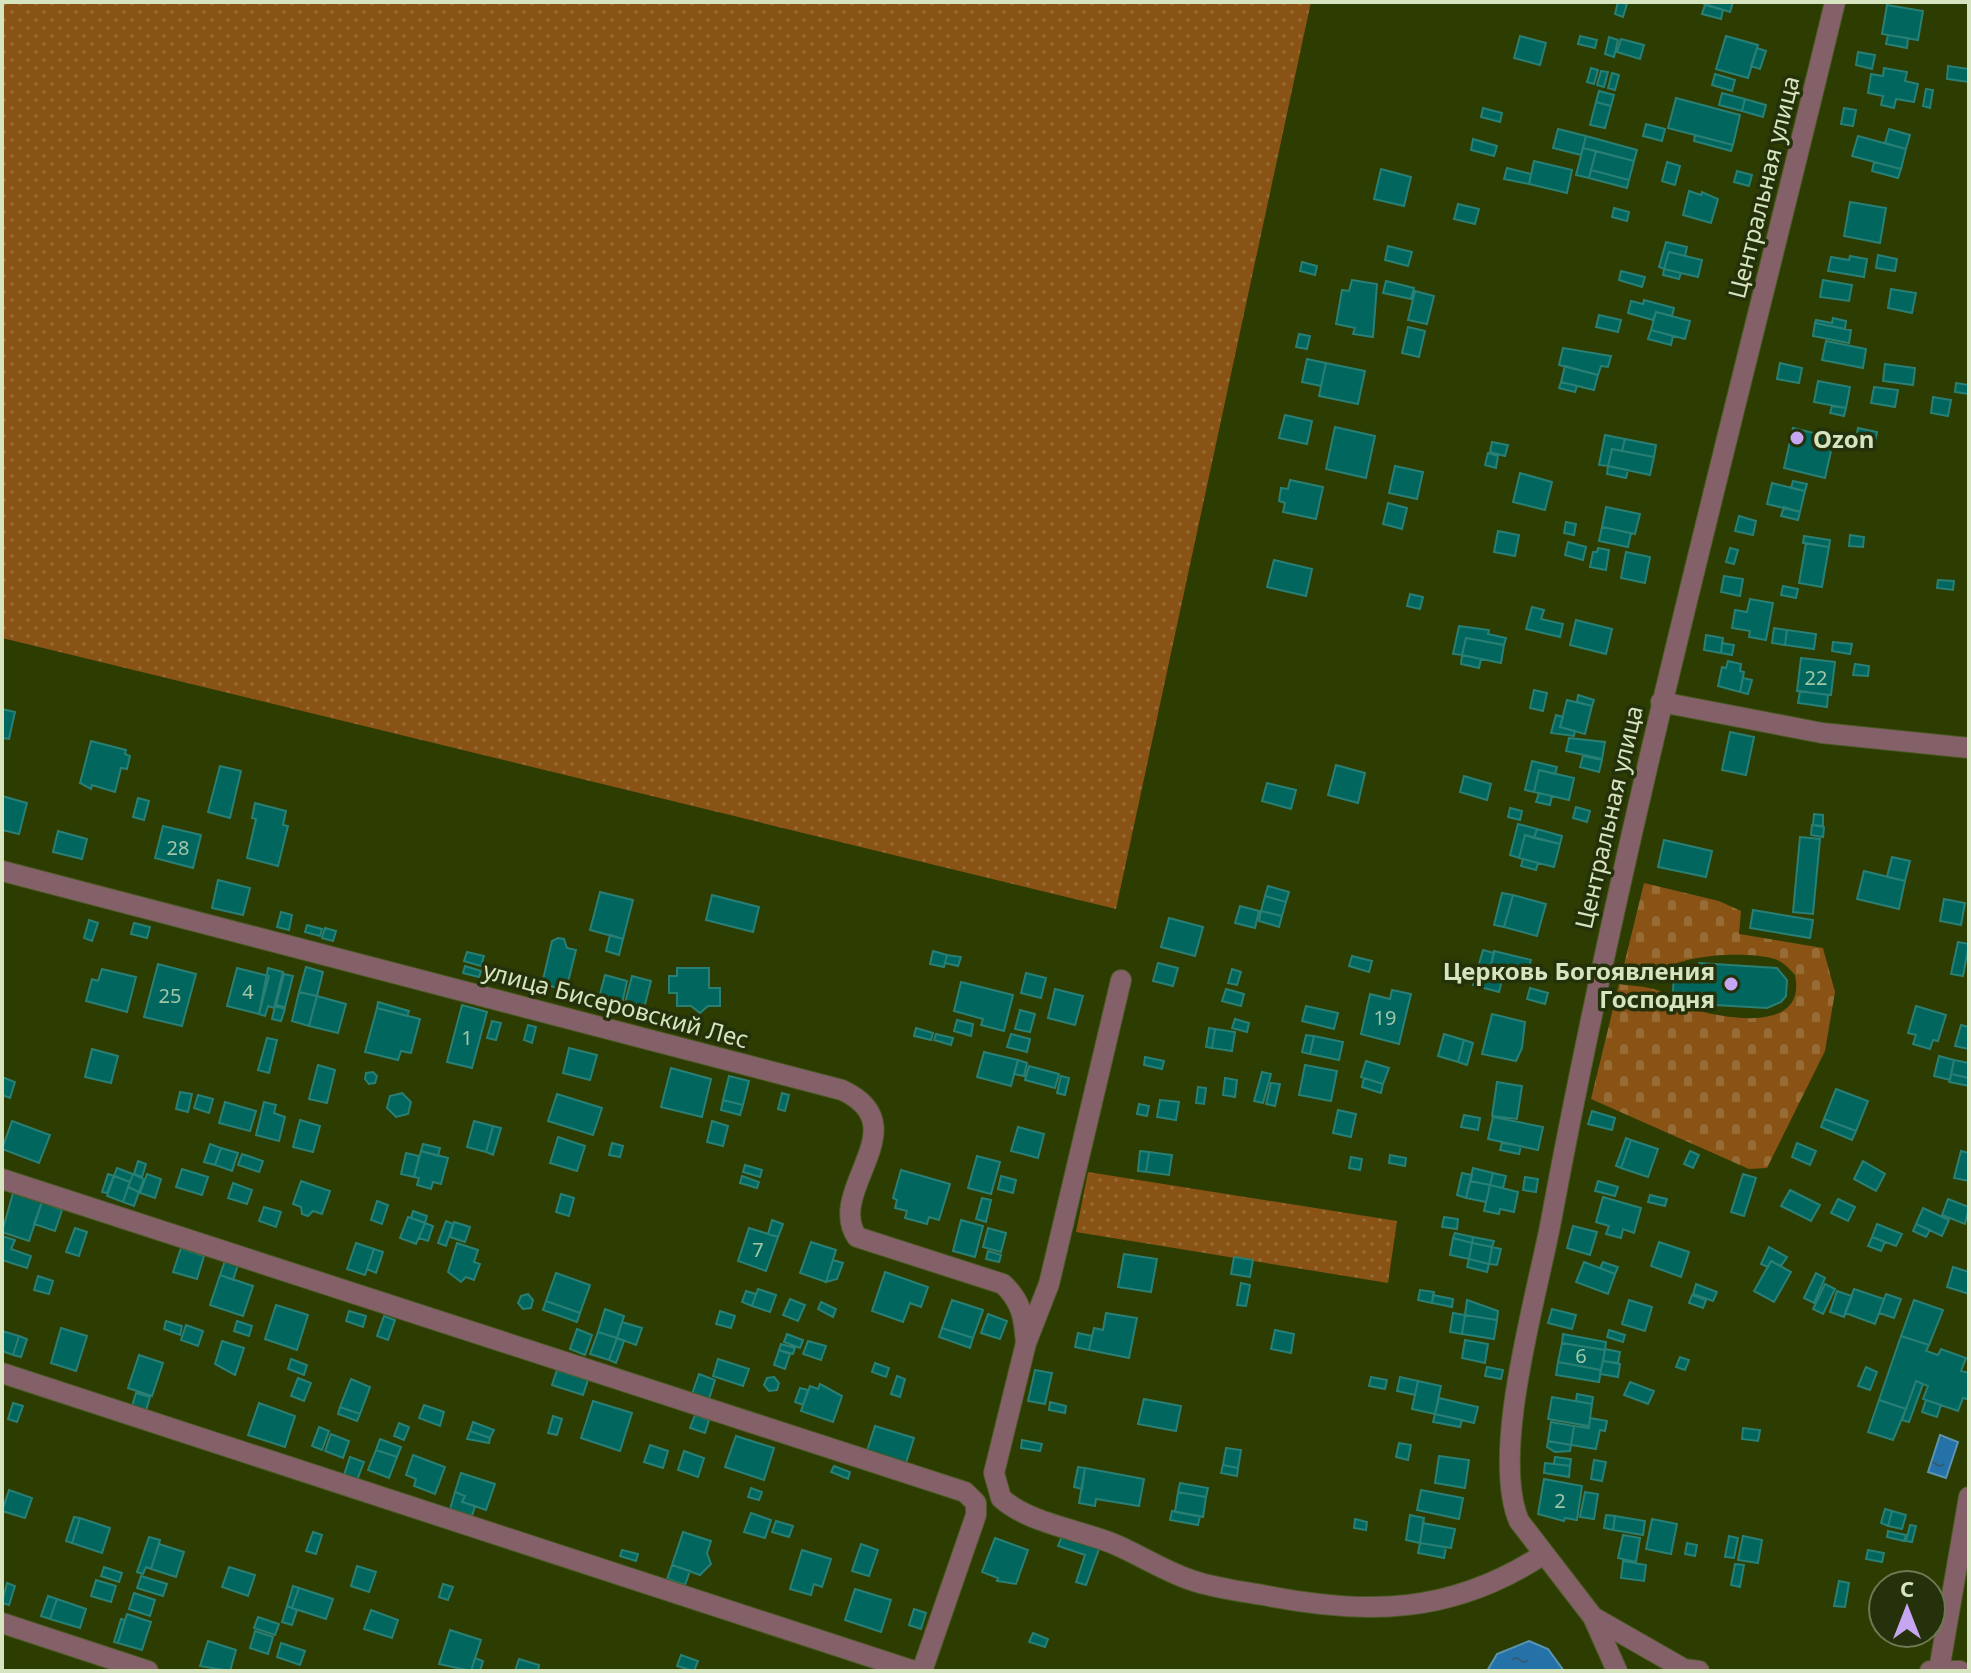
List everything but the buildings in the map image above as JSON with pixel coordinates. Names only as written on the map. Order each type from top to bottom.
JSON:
[{"type":"street","name":"Центральная улица","points":[[1617,1671],[1593,1617],[1519,1521],[1512,1506],[1510,1470],[1515,1408],[1575,1086],[1661,702],[1732,429],[1835,2]]},
{"type":"street","points":[[1661,702],[1822,733],[1969,748]]},
{"type":"street","name":"улица Бисеровский Лес","points":[[2,871],[857,1096],[873,1117],[874,1136],[849,1217],[857,1237],[1003,1284],[1016,1296],[1023,1313],[1026,1343]]},
{"type":"street","points":[[1121,980],[1049,1284],[1026,1343],[994,1473],[1001,1498],[1040,1518],[1115,1544],[1192,1580],[1304,1603],[1387,1609],[1414,1607],[1495,1583],[1544,1554]]},
{"type":"street","points":[[2,1179],[965,1492],[976,1503],[976,1515],[922,1671]]},
{"type":"street","points":[[2,1373],[914,1671]]},
{"type":"street","points":[[1960,1671],[1934,1670],[1969,1497]]},
{"type":"street","points":[[1593,1617],[1684,1669],[1699,1671]]},
{"type":"street","points":[[2,1623],[148,1671]]},
{"type":"green space","points":[[2,2],[1311,2],[1116,909],[2,638]]},
{"type":"green space","points":[[1644,883],[1719,901],[1741,911],[1739,934],[1823,948],[1835,992],[1825,1051],[1767,1168],[1749,1169],[1591,1099],[1619,984],[1657,990],[1696,1010],[1746,1018],[1778,1013],[1790,1006],[1796,993],[1795,975],[1778,960],[1763,957],[1731,955],[1697,958],[1658,973],[1623,969]]},
{"type":"green space","points":[[1088,1172],[1397,1221],[1388,1283],[1076,1232]]},
{"type":"water","points":[[1940,1435],[1958,1442],[1946,1478],[1928,1472]]},
{"type":"water","points":[[1529,1641],[1548,1649],[1564,1671],[1487,1671],[1497,1654]]},
{"type":"place","name":"Ozon","points":[[1797,438]]},
{"type":"place","name":"Церковь Богоявления Господня","points":[[1731,984]]}]
